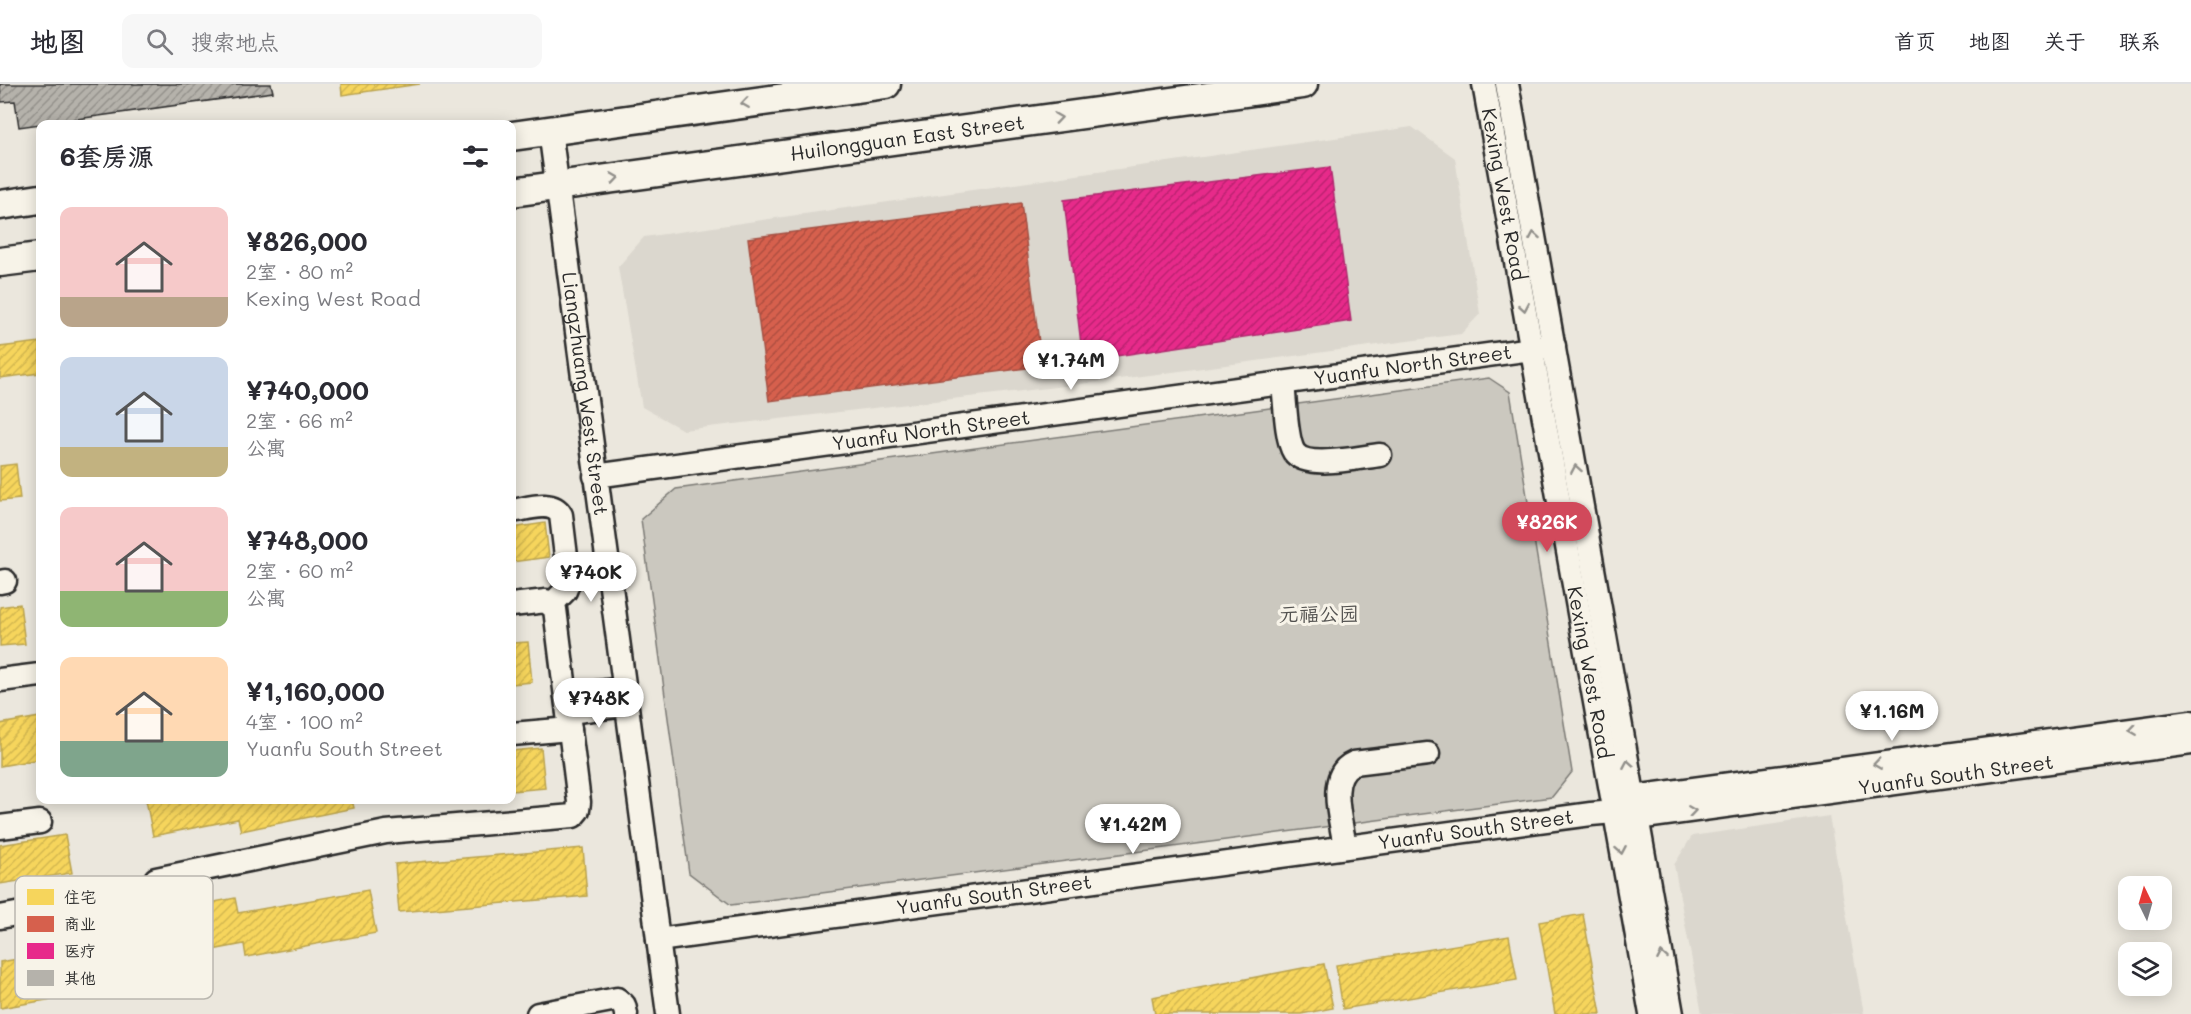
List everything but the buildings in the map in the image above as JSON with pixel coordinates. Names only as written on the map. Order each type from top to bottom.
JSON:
[{"type":"main road","points":[[516,135],[886,84]]},
{"type":"main road","name":"Huilongguan East Street","points":[[516,191],[1303,84]]},
{"type":"main road","points":[[0,205],[36,200]]},
{"type":"main road","points":[[0,262],[36,258]]},
{"type":"street","name":"Kexing West Road","points":[[1484,84],[1651,1014]]},
{"type":"street","name":"Kexing West Road","points":[[1508,84],[1672,1014]]},
{"type":"street","name":"Liangzhuang West Street","points":[[550,130],[668,1014]]},
{"type":"street","name":"Yuanfu North Street","points":[[595,476],[1554,346]]},
{"type":"street","points":[[1283,383],[1291,446],[1299,457],[1313,462],[1380,455]]},
{"type":"street","points":[[516,510],[550,506],[557,509],[561,515],[569,582],[565,591],[552,604]]},
{"type":"street","points":[[171,876],[386,832],[573,816],[579,806],[555,609],[552,604],[543,601],[516,604]]},
{"type":"street","points":[[0,680],[36,676]]},
{"type":"street","points":[[516,732],[568,712],[625,697]]},
{"type":"street","name":"Yuanfu South Street","points":[[658,940],[1614,812],[2191,722]]},
{"type":"street","name":"Yuanfu South Street","points":[[1636,807],[2191,743]]},
{"type":"street","points":[[1345,848],[1337,786],[1339,776],[1345,768],[1354,763],[1428,754]]},
{"type":"street","points":[[0,827],[40,822]]},
{"type":"street","points":[[0,917],[15,914]]},
{"type":"street","points":[[538,1014],[614,999],[622,1002],[626,1014]]},
{"type":"shaded area","points":[[1412,127],[1455,158],[1480,314],[1461,334],[1073,385],[683,430],[642,407],[618,267],[644,237]]},
{"type":"shaded area","points":[[1829,816],[1864,1014],[1702,1014],[1674,865],[1692,836]]},
{"type":"green space","name":"元福公园","points":[[1489,378],[1510,392],[1572,772],[1552,797],[731,905],[689,873],[641,519],[676,489]]}]
